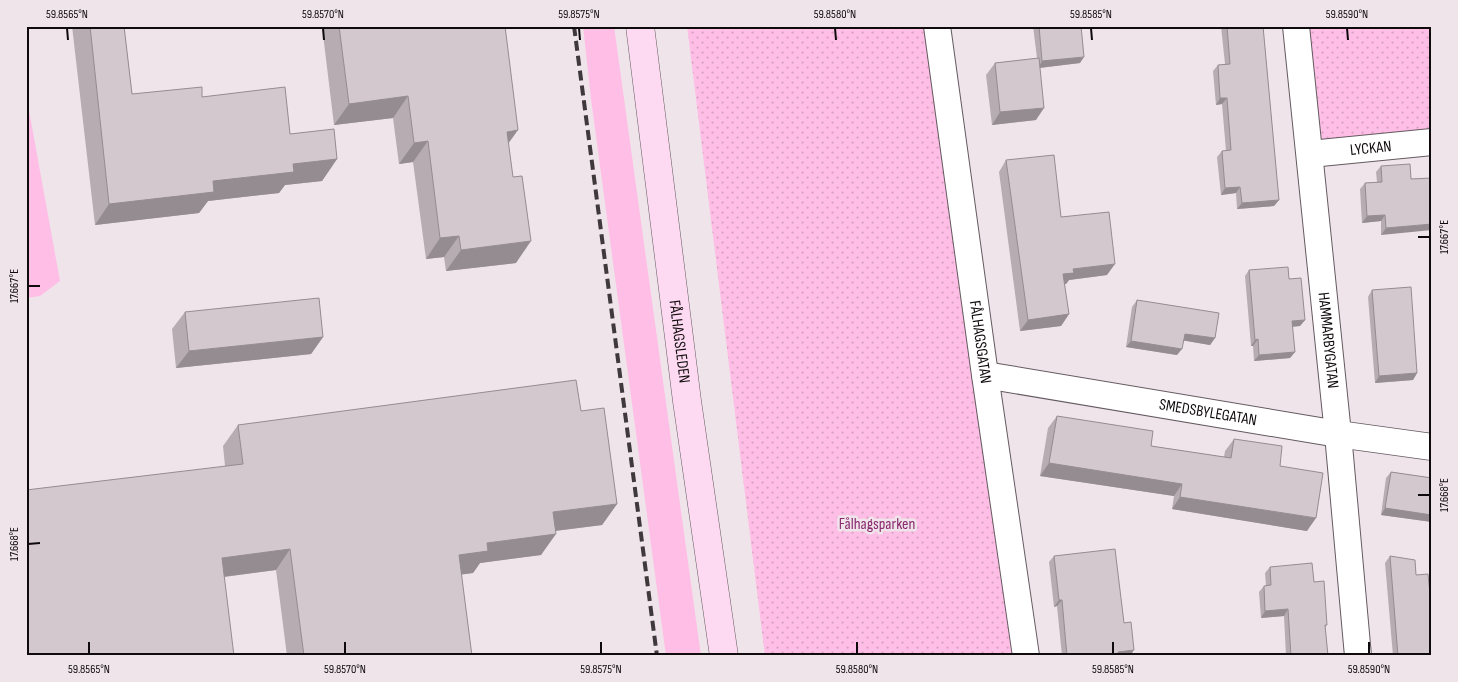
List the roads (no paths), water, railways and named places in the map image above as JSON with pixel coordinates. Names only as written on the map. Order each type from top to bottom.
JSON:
[{"type":"main road","name":"FÅLHAGSLEDEN","points":[[640,26],[687,401],[724,656]]},
{"type":"street","name":"FÅLHAGSGATAN","points":[[937,26],[1026,656]]},
{"type":"street","name":"HAMMARBYGATAN","points":[[1296,26],[1338,434],[1358,656]]},
{"type":"street","name":"LYCKAN","points":[[1310,154],[1432,142]]},
{"type":"street","name":"SMEDSBYLEGATAN","points":[[985,375],[1338,434],[1432,447]]},
{"type":"railway","points":[[574,26],[657,656]]},
{"type":"park label","name":"Fålhagsparken","points":[[877,524]]}]
